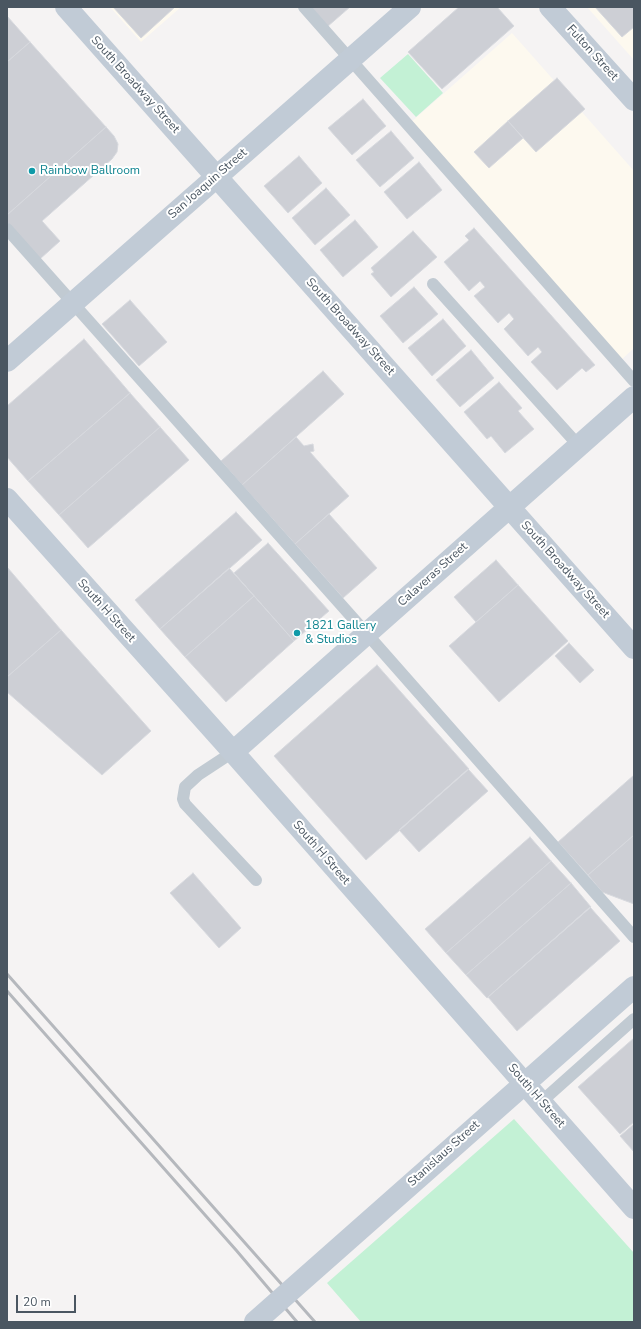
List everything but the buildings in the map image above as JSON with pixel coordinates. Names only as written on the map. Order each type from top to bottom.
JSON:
[{"type":"street","name":"South Broadway Street","points":[[66,7],[634,648]]},
{"type":"street","name":"San Joaquin Street","points":[[7,361],[410,7]]},
{"type":"street","name":"Fulton Street","points":[[550,7],[634,100]]},
{"type":"street","name":"Calaveras Street","points":[[233,752],[634,397]]},
{"type":"street","name":"South H Street","points":[[7,499],[233,752],[634,1208]]},
{"type":"street","name":"Stanislaus Street","points":[[255,1322],[634,987]]},
{"type":"lane","points":[[304,7],[634,381]]},
{"type":"lane","points":[[7,229],[634,937]]},
{"type":"lane","points":[[433,284],[579,446]]},
{"type":"lane","points":[[233,752],[198,774],[185,787],[183,799],[185,804],[256,880]]},
{"type":"lane","points":[[541,1102],[634,1019]]},
{"type":"shaded area","points":[[181,7],[141,42],[111,8]]},
{"type":"shaded area","points":[[587,7],[634,7],[634,60]]},
{"type":"shaded area","points":[[512,33],[634,171],[634,348],[619,362],[409,124]]},
{"type":"green space","points":[[408,54],[443,93],[416,117],[380,78]]},
{"type":"green space","points":[[514,1119],[634,1253],[634,1322],[361,1322],[327,1283]]},
{"type":"railway","points":[[7,974],[315,1322]]},
{"type":"railway","points":[[7,991],[236,1250],[297,1322]]},
{"type":"place","name":"Rainbow Ballroom","points":[[32,171]]},
{"type":"place","name":"1821 Gallery & Studios","points":[[297,633]]}]
